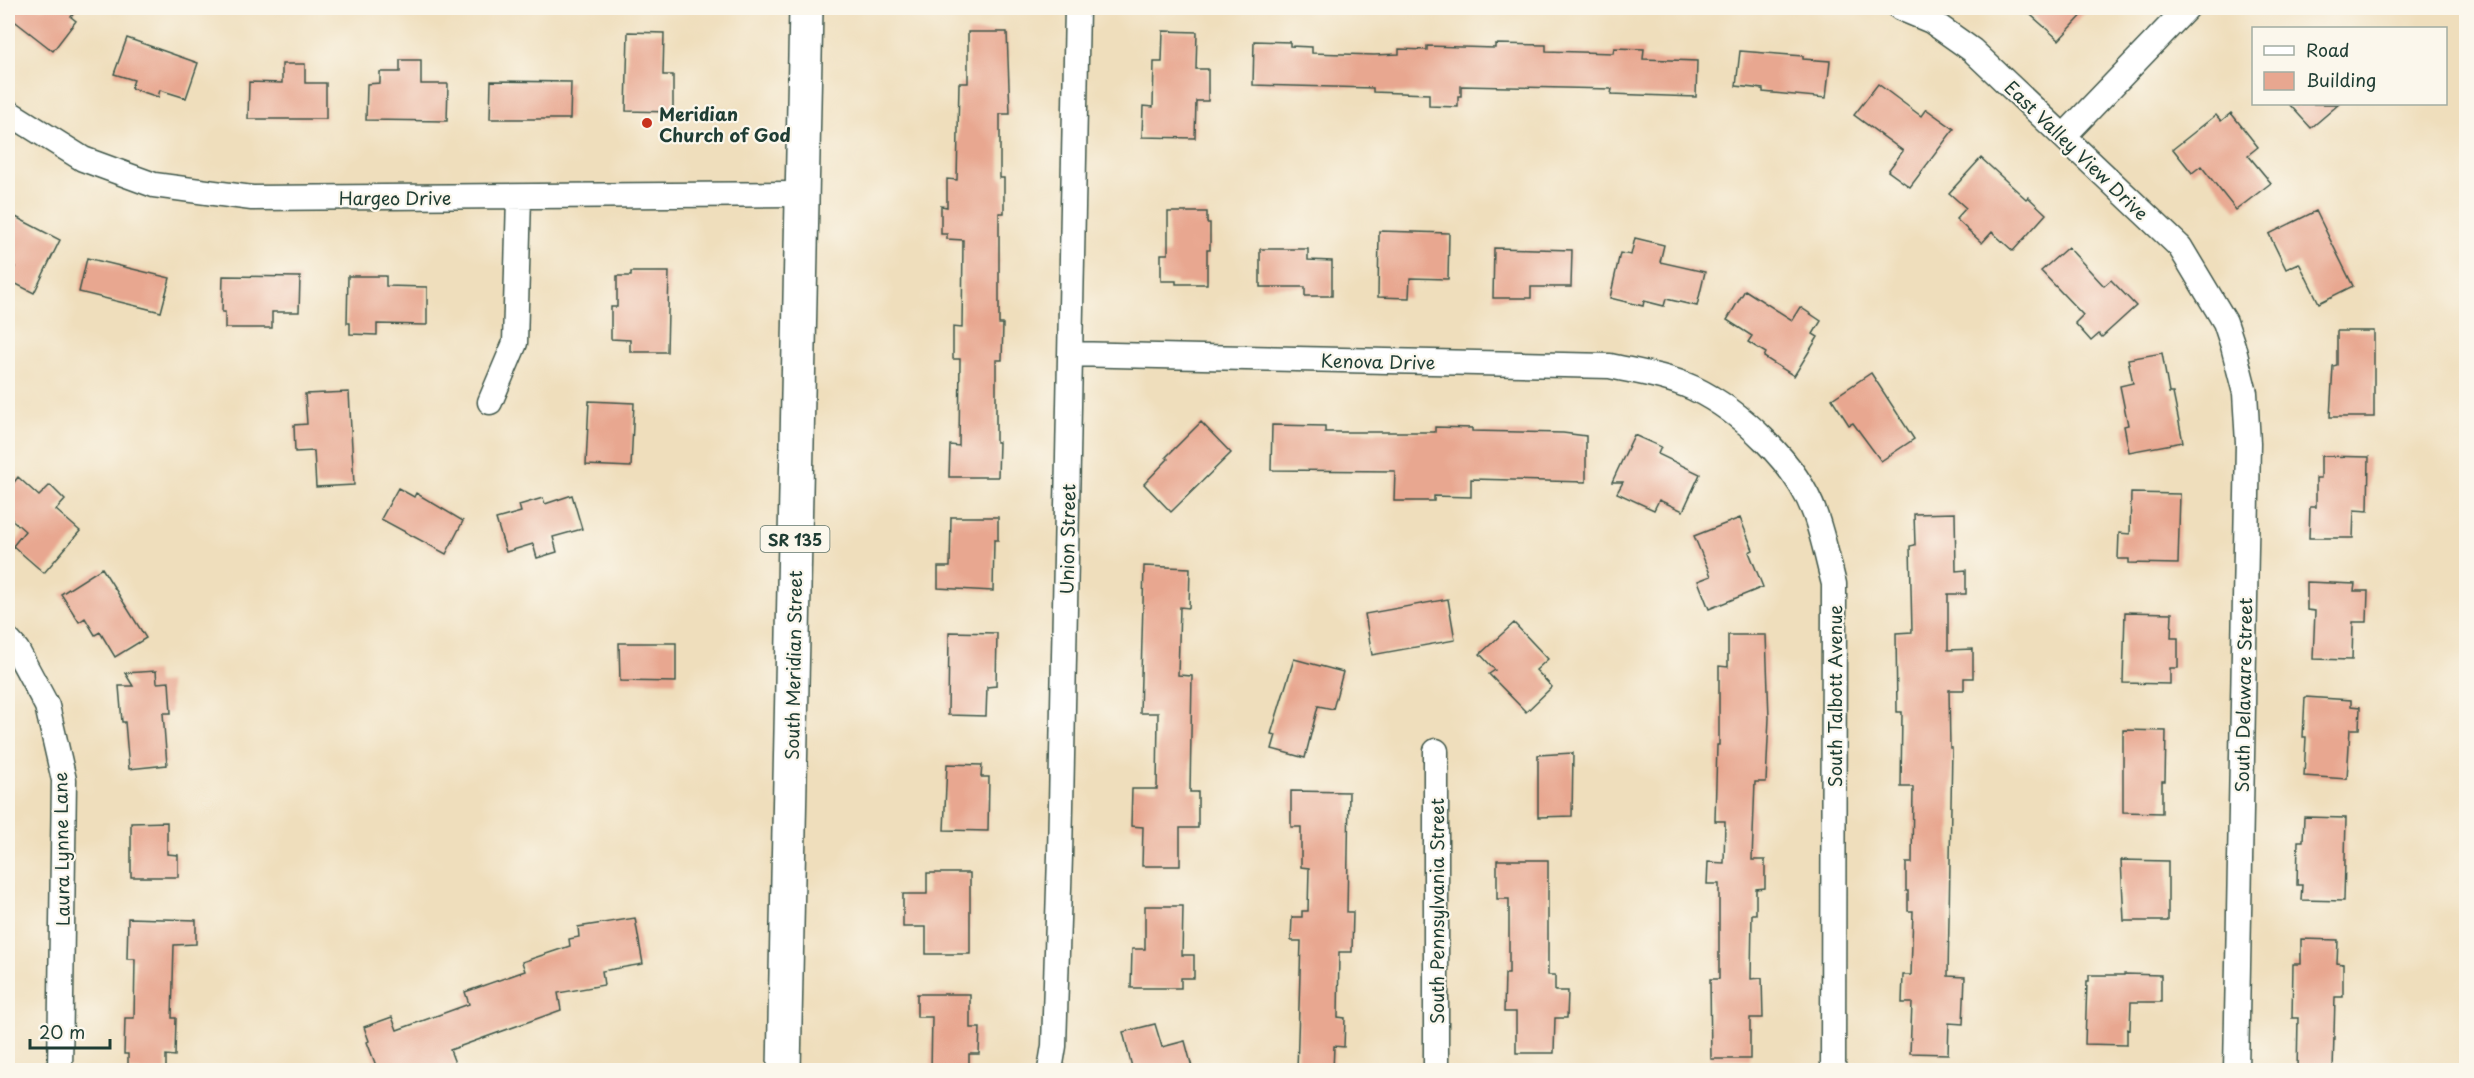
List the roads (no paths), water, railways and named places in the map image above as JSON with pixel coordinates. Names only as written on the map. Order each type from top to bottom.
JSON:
[{"type":"main road","name":"South Meridian Street","points":[[784,1071],[806,8]]},
{"type":"street","name":"Union Street","points":[[1050,1071],[1054,1046],[1060,856],[1077,8]]},
{"type":"street","name":"East Valley View Drive","points":[[1900,8],[1931,21],[1972,50],[2180,247],[2225,322]]},
{"type":"street","points":[[2064,136],[2187,8]]},
{"type":"street","name":"Hargeo Drive","points":[[8,111],[83,159],[153,185],[252,198],[801,194]]},
{"type":"street","points":[[490,402],[514,343],[519,197]]},
{"type":"street","name":"South Delaware Street","points":[[2225,322],[2234,346],[2245,393],[2248,443],[2236,1071]]},
{"type":"street","name":"Kenova Drive","points":[[1070,354],[1610,366],[1659,376],[1682,384]]},
{"type":"street","name":"South Talbott Avenue","points":[[1682,384],[1747,422],[1790,468],[1815,512],[1834,584],[1833,1071]]},
{"type":"street","name":"Laura Lynne Lane","points":[[8,640],[17,650],[47,706],[64,780],[60,1071]]},
{"type":"street","name":"South Pennsylvania Street","points":[[1436,752],[1436,1071]]},
{"type":"place","name":"Meridian Church of God","points":[[647,123]]}]
